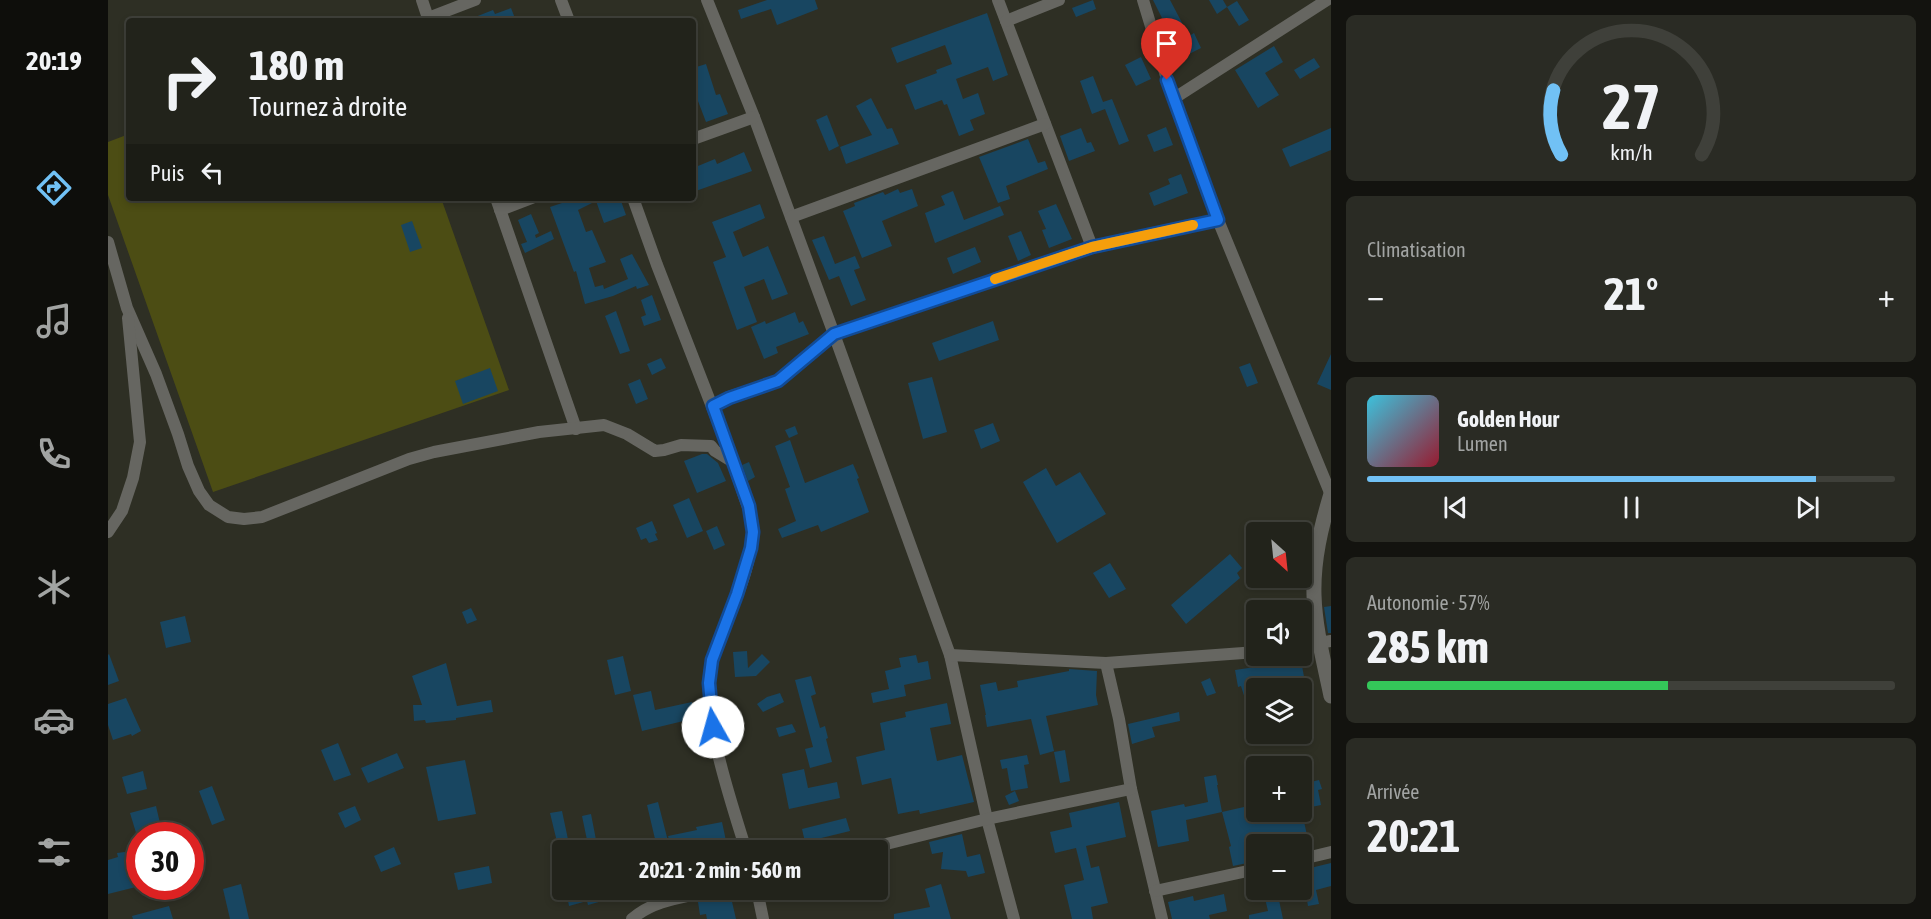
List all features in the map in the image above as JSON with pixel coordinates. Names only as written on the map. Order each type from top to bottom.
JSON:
[{"type":"street","points":[[422,0],[427,18]]},
{"type":"street","points":[[433,18],[475,0]]},
{"type":"street","points":[[561,0],[568,18]]},
{"type":"street","points":[[707,0],[754,117],[950,655],[987,819],[1014,919]]},
{"type":"street","points":[[998,0],[1092,247]]},
{"type":"street","points":[[1006,21],[1059,0]]},
{"type":"street","points":[[1143,0],[1173,99],[1218,220],[1331,495],[1319,538],[1314,580],[1314,596],[1325,643],[1331,696]]},
{"type":"street","points":[[1173,99],[1327,0]]},
{"type":"street","points":[[696,138],[754,117]]},
{"type":"street","points":[[791,217],[1045,124]]},
{"type":"street","points":[[515,201],[498,204],[576,429]]},
{"type":"street","points":[[634,201],[749,506],[753,532],[751,548],[737,594],[712,660],[709,683],[713,727],[743,840]]},
{"type":"street","points":[[713,406],[778,381],[834,334],[1092,247],[1218,220]]},
{"type":"street","points":[[108,242],[127,308],[156,374],[188,466],[199,491],[209,505],[228,517],[244,519],[261,517],[409,459],[539,432],[604,425],[634,438],[654,451],[681,445],[711,446],[715,451],[734,462]]},
{"type":"street","points":[[108,532],[122,511],[133,478],[140,442],[127,308]]},
{"type":"street","points":[[950,655],[1106,663],[1246,653]]},
{"type":"street","points":[[1106,663],[1119,719],[1131,789],[1162,919]]},
{"type":"street","points":[[888,844],[987,819],[1131,789]]},
{"type":"street","points":[[1312,857],[1331,852]]},
{"type":"street","points":[[1155,891],[1246,871]]},
{"type":"street","points":[[632,919],[646,909],[672,900]]},
{"type":"street","points":[[759,900],[763,919]]},
{"type":"shaded area","points":[[126,135],[126,201],[442,201],[509,390],[213,492],[108,195],[108,142]]},
{"type":"building","points":[[767,0],[815,0],[818,9],[777,25],[771,9],[741,19],[738,10]]},
{"type":"building","points":[[1093,0],[1096,9],[1076,17],[1072,8]]},
{"type":"building","points":[[1153,0],[1170,0],[1189,36],[1194,33],[1201,48],[1185,56],[1175,36],[1172,38]]},
{"type":"building","points":[[1209,0],[1223,0],[1227,7],[1217,14]]},
{"type":"building","points":[[1237,1],[1249,20],[1239,26],[1227,7]]},
{"type":"building","points":[[511,8],[515,18],[473,18],[493,10],[495,14]]},
{"type":"building","points":[[987,13],[1008,75],[993,81],[988,67],[956,79],[963,99],[978,93],[985,114],[970,120],[974,130],[959,136],[947,104],[944,105],[942,100],[915,110],[905,85],[937,73],[936,70],[952,64],[945,45],[897,63],[891,48]]},
{"type":"building","points":[[1274,46],[1283,62],[1265,73],[1279,95],[1258,108],[1235,70]]},
{"type":"building","points":[[1141,57],[1151,79],[1136,86],[1125,65]]},
{"type":"building","points":[[1314,58],[1320,67],[1300,79],[1294,70]]},
{"type":"building","points":[[706,64],[716,95],[720,94],[728,114],[706,122],[696,96],[696,67]]},
{"type":"building","points":[[1093,76],[1103,102],[1112,99],[1129,141],[1119,145],[1105,109],[1092,114],[1080,81]]},
{"type":"building","points":[[871,98],[887,129],[892,128],[899,144],[846,164],[840,147],[872,135],[856,106]]},
{"type":"building","points":[[827,115],[839,146],[829,151],[816,120]]},
{"type":"building","points":[[1166,127],[1173,145],[1154,152],[1147,135]]},
{"type":"building","points":[[1081,128],[1087,143],[1091,142],[1095,151],[1069,161],[1060,136]]},
{"type":"building","points":[[1331,128],[1331,150],[1290,167],[1282,149]]},
{"type":"building","points":[[1028,139],[1038,163],[1045,161],[1048,169],[1006,186],[1010,199],[998,203],[979,157]]},
{"type":"building","points":[[744,152],[752,171],[696,191],[696,167],[715,159],[717,164]]},
{"type":"building","points":[[1181,174],[1188,193],[1154,206],[1149,193],[1170,184],[1168,179]]},
{"type":"building","points":[[898,189],[900,193],[912,189],[918,206],[882,221],[892,246],[862,258],[843,211],[855,206],[854,203]]},
{"type":"building","points":[[953,191],[964,220],[1000,206],[1004,215],[935,243],[925,213],[945,205],[941,196]]},
{"type":"building","points":[[596,201],[578,210],[586,232],[592,230],[606,262],[589,268],[595,287],[603,285],[604,289],[628,279],[620,259],[632,254],[649,285],[637,289],[636,286],[585,304],[576,271],[574,272],[550,207],[565,202]]},
{"type":"building","points":[[596,201],[621,201],[626,215],[604,223]]},
{"type":"building","points":[[760,204],[765,218],[733,232],[743,257],[768,246],[788,294],[772,300],[764,279],[744,287],[757,322],[737,330],[713,262],[726,257],[712,222]]},
{"type":"building","points":[[1056,204],[1072,239],[1049,248],[1042,230],[1046,229],[1038,211]]},
{"type":"building","points":[[531,214],[539,233],[535,235],[536,238],[551,231],[554,239],[525,253],[521,244],[527,242],[518,220]]},
{"type":"building","points":[[412,221],[422,248],[410,252],[401,225]]},
{"type":"building","points":[[1021,231],[1031,255],[1018,261],[1008,236]]},
{"type":"building","points":[[824,236],[835,264],[855,256],[860,268],[854,270],[866,300],[851,306],[839,276],[829,280],[812,240]]},
{"type":"building","points":[[975,247],[981,262],[953,274],[947,258]]},
{"type":"building","points":[[652,295],[661,320],[644,326],[641,317],[646,315],[641,300]]},
{"type":"building","points":[[616,311],[630,351],[620,354],[605,316]]},
{"type":"building","points":[[795,312],[799,323],[803,321],[809,334],[776,347],[778,353],[764,359],[751,327],[765,321],[766,324]]},
{"type":"building","points":[[993,321],[999,340],[939,361],[932,343]]},
{"type":"building","points":[[1331,354],[1331,390],[1317,384]]},
{"type":"building","points":[[661,358],[666,368],[652,375],[647,364]]},
{"type":"building","points":[[1250,363],[1258,383],[1247,387],[1239,367]]},
{"type":"building","points":[[490,368],[498,391],[463,404],[455,381]]},
{"type":"building","points":[[932,377],[947,432],[923,439],[908,383]]},
{"type":"building","points":[[640,379],[648,399],[636,404],[628,384]]},
{"type":"building","points":[[993,423],[1000,441],[981,449],[974,430]]},
{"type":"building","points":[[795,426],[798,434],[789,438],[785,430]]},
{"type":"building","points":[[790,440],[805,483],[853,464],[869,512],[821,532],[818,525],[782,538],[778,529],[796,521],[785,489],[790,487],[775,446]]},
{"type":"building","points":[[707,454],[718,463],[726,481],[697,493],[684,461]]},
{"type":"building","points":[[749,462],[755,477],[748,481],[742,465]]},
{"type":"building","points":[[1046,468],[1056,486],[1080,472],[1106,514],[1057,543],[1023,482]]},
{"type":"building","points":[[689,498],[703,531],[687,538],[673,505]]},
{"type":"building","points":[[652,521],[658,540],[649,543],[646,538],[641,540],[636,528]]},
{"type":"building","points":[[717,526],[725,545],[714,550],[706,531]]},
{"type":"building","points":[[1230,554],[1242,568],[1237,573],[1240,578],[1186,624],[1171,605]]},
{"type":"building","points":[[1110,563],[1126,589],[1109,598],[1093,573]]},
{"type":"building","points":[[1331,606],[1331,633],[1328,633],[1324,607]]},
{"type":"building","points":[[471,608],[477,620],[467,624],[462,612]]},
{"type":"building","points":[[185,616],[191,642],[166,648],[160,622]]},
{"type":"building","points":[[747,651],[748,668],[762,654],[770,662],[756,676],[735,677],[733,652]]},
{"type":"building","points":[[108,655],[119,681],[108,685]]},
{"type":"building","points":[[916,655],[918,663],[928,661],[931,679],[904,685],[906,696],[873,703],[871,693],[889,689],[885,671],[901,667],[899,658]]},
{"type":"building","points":[[623,656],[631,691],[615,695],[607,660]]},
{"type":"building","points":[[446,663],[457,706],[491,700],[493,712],[456,718],[456,720],[426,723],[425,720],[414,721],[413,705],[422,705],[412,676]]},
{"type":"building","points":[[1261,666],[1302,666],[1304,678],[1246,678],[1246,702],[1241,686],[1238,687],[1235,670]]},
{"type":"building","points":[[1069,669],[1097,671],[1098,705],[1046,716],[1054,751],[1040,755],[1031,719],[987,727],[980,685],[996,682],[998,691],[1018,687],[1017,681],[1069,671]]},
{"type":"building","points":[[811,676],[816,694],[811,696],[820,728],[825,726],[832,762],[810,768],[805,749],[813,747],[795,680]]},
{"type":"building","points":[[1210,678],[1216,693],[1207,696],[1201,682]]},
{"type":"building","points":[[651,691],[655,710],[692,702],[696,718],[642,731],[633,695]]},
{"type":"building","points":[[780,693],[784,702],[763,712],[757,704],[767,697]]},
{"type":"building","points":[[126,698],[141,731],[132,736],[131,734],[113,740],[108,725],[108,704]]},
{"type":"building","points":[[947,703],[951,724],[930,728],[937,761],[962,755],[974,802],[920,814],[919,810],[898,814],[891,778],[862,785],[856,757],[885,750],[880,723],[906,717],[905,712]]},
{"type":"building","points":[[1179,712],[1180,721],[1152,727],[1155,737],[1132,744],[1128,724]]},
{"type":"building","points":[[792,724],[796,732],[779,737],[776,728]]},
{"type":"building","points":[[338,743],[351,775],[334,781],[321,750]]},
{"type":"building","points":[[1065,750],[1070,781],[1060,783],[1054,752]]},
{"type":"building","points":[[397,753],[404,768],[368,783],[361,768]]},
{"type":"building","points":[[1027,755],[1029,764],[1024,765],[1028,788],[1011,791],[1007,768],[1002,769],[1000,760]]},
{"type":"building","points":[[465,760],[476,814],[438,821],[426,767]]},
{"type":"building","points":[[804,769],[808,788],[837,782],[840,798],[789,809],[782,774]]},
{"type":"building","points":[[143,771],[147,789],[127,794],[122,777]]},
{"type":"building","points":[[1216,775],[1222,812],[1186,820],[1189,841],[1158,847],[1151,811],[1208,802],[1204,777]]},
{"type":"building","points":[[1319,780],[1322,789],[1318,790],[1321,805],[1312,807],[1312,782]]},
{"type":"building","points":[[212,786],[225,820],[212,825],[199,791]]},
{"type":"building","points":[[1015,791],[1019,801],[1009,805],[1005,796]]},
{"type":"building","points":[[658,802],[668,840],[651,840],[655,839],[647,805]]},
{"type":"building","points":[[1119,802],[1126,837],[1086,846],[1091,868],[1099,866],[1108,903],[1091,907],[1093,919],[1072,919],[1064,885],[1084,880],[1076,848],[1055,853],[1050,832],[1072,827],[1069,813]]},
{"type":"building","points":[[156,806],[160,822],[133,822],[130,813]]},
{"type":"building","points":[[355,806],[361,820],[345,828],[338,813]]},
{"type":"building","points":[[1246,807],[1246,822],[1304,822],[1307,834],[1246,834],[1246,863],[1233,866],[1229,847],[1231,846],[1222,812]]},
{"type":"building","points":[[562,811],[568,840],[557,840],[550,813]]},
{"type":"building","points":[[591,814],[596,840],[587,840],[582,816]]},
{"type":"building","points":[[846,818],[850,831],[805,840],[802,829]]},
{"type":"building","points":[[722,822],[726,840],[669,840],[668,836],[697,830],[696,827]]},
{"type":"building","points":[[962,834],[967,857],[980,854],[985,873],[968,877],[966,871],[941,869],[943,852],[932,854],[929,842]]},
{"type":"building","points":[[394,847],[401,864],[381,872],[374,856]]},
{"type":"building","points":[[126,852],[126,890],[108,894],[108,860],[118,857],[117,853]]},
{"type":"building","points":[[1331,863],[1331,886],[1316,890],[1319,904],[1308,906],[1307,900],[1312,900],[1312,868]]},
{"type":"building","points":[[489,866],[492,883],[458,890],[454,873]]},
{"type":"building","points":[[241,884],[249,919],[230,919],[223,889]]},
{"type":"building","points":[[941,884],[951,919],[894,919],[894,914],[930,907],[925,889]]},
{"type":"building","points":[[1224,894],[1227,911],[1209,915],[1210,919],[1172,919],[1168,902],[1193,896],[1194,901]]},
{"type":"building","points":[[568,900],[606,900],[588,905],[587,901],[569,906]]},
{"type":"building","points":[[732,900],[736,919],[707,919],[706,914],[700,915],[698,902]]},
{"type":"building","points":[[1265,900],[1279,900],[1283,919],[1249,919],[1249,915],[1268,911]]},
{"type":"building","points":[[169,906],[173,919],[133,919],[132,916]]},
{"type":"slow traffic","points":[[995,279],[1092,247],[1193,225]]},
{"type":"route","points":[[713,727],[710,669],[714,651],[737,594],[751,548],[753,532],[749,506],[713,406],[778,381],[834,334],[1092,247],[1218,220],[1167,80]]}]
